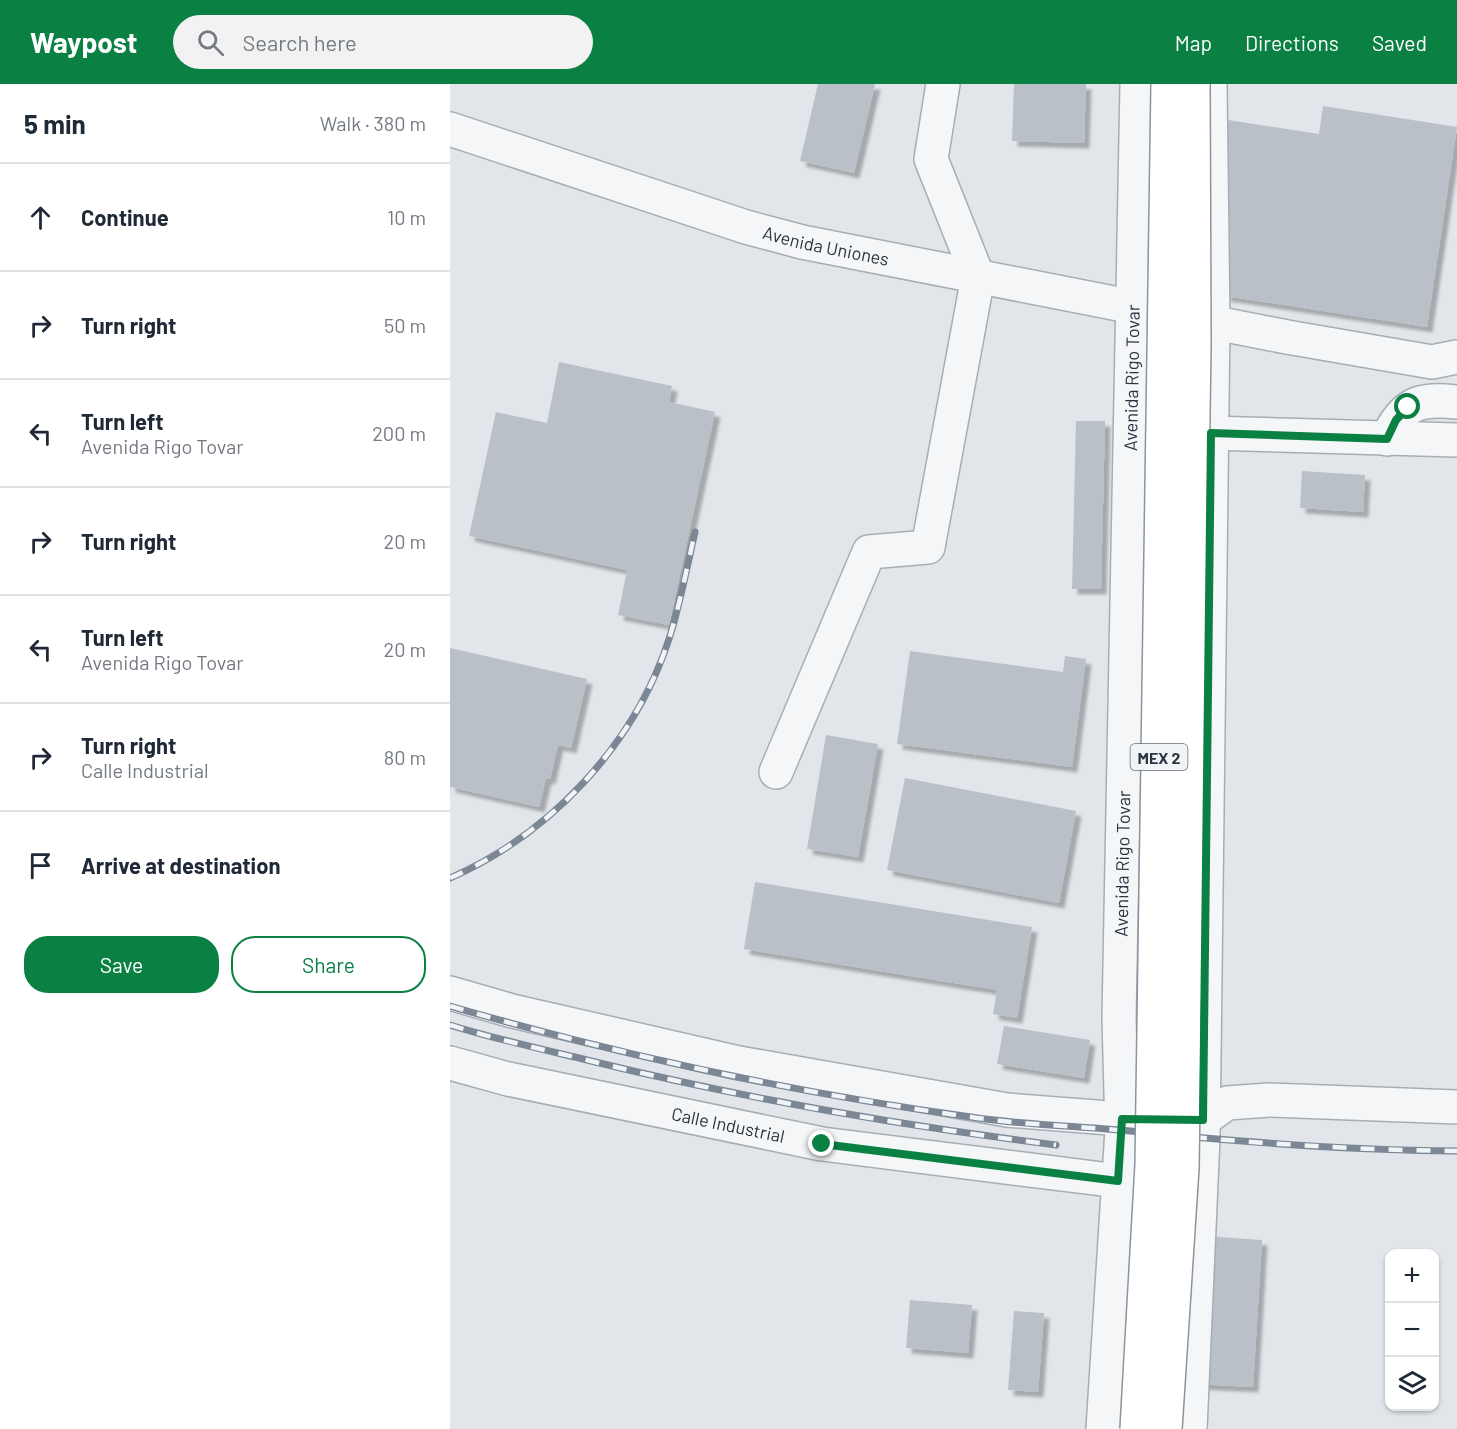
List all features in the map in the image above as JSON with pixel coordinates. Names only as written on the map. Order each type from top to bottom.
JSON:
[{"type":"highway","name":"Avenida Rigo Tovar","points":[[1137,1429],[1152,1165],[1168,84]]},
{"type":"highway","name":"MEX 2","points":[[1165,1429],[1182,1168],[1194,344],[1193,84]]},
{"type":"street","points":[[776,772],[869,552],[928,548],[978,277],[931,159],[943,84]]},
{"type":"street","name":"Avenida Rigo Tovar","points":[[1103,1429],[1122,1119],[1119,1018],[1137,84]]},
{"type":"street","points":[[1190,1429],[1203,1120],[1213,322],[1210,84]]},
{"type":"street","name":"Avenida Uniones","points":[[450,129],[746,227],[802,242],[1432,362],[1457,357]]},
{"type":"street","points":[[1132,252],[1141,274],[1152,281],[1177,286],[1200,276],[1212,243]]},
{"type":"street","points":[[1387,439],[1396,420],[1408,407],[1422,402],[1457,402]]},
{"type":"street","points":[[1211,433],[1457,440]]},
{"type":"street","points":[[450,993],[512,1011],[739,1064],[1007,1110],[1122,1119],[1203,1120],[1227,1103],[1269,1100],[1457,1107]]},
{"type":"street","points":[[1119,1018],[1134,1056],[1156,1068],[1170,1068],[1193,1058],[1204,1019]]},
{"type":"street","name":"Calle Industrial","points":[[450,1063],[508,1079],[822,1144],[1118,1181]]},
{"type":"street","points":[[1113,1275],[1130,1261],[1147,1257],[1165,1258],[1182,1266],[1196,1314]]},
{"type":"building","points":[[818,84],[875,84],[854,173],[800,161]]},
{"type":"building","points":[[1014,84],[1086,84],[1084,143],[1012,141]]},
{"type":"building","points":[[1323,106],[1457,127],[1427,327],[1225,296],[1228,120],[1319,134]]},
{"type":"building","points":[[559,362],[672,386],[669,402],[715,412],[669,625],[618,615],[627,570],[469,536],[496,412],[547,423]]},
{"type":"building","points":[[1076,421],[1105,421],[1101,589],[1072,589]]},
{"type":"building","points":[[1302,471],[1365,475],[1363,512],[1300,508]]},
{"type":"building","points":[[450,648],[587,679],[571,748],[558,745],[550,779],[546,778],[539,807],[450,787]]},
{"type":"building","points":[[910,651],[1063,672],[1065,656],[1086,659],[1072,767],[897,744]]},
{"type":"building","points":[[826,735],[878,744],[858,857],[807,849]]},
{"type":"building","points":[[905,778],[1076,811],[1059,903],[887,870]]},
{"type":"building","points":[[755,882],[1032,927],[1017,1018],[993,1014],[997,990],[744,949]]},
{"type":"building","points":[[1004,1026],[1090,1040],[1084,1078],[997,1064]]},
{"type":"building","points":[[1203,1236],[1262,1240],[1253,1387],[1194,1384]]},
{"type":"building","points":[[910,1300],[972,1305],[968,1353],[906,1348]]},
{"type":"building","points":[[1014,1311],[1044,1313],[1038,1392],[1008,1390]]},
{"type":"railway","points":[[450,878],[522,837],[555,811],[585,781],[611,749],[635,714],[654,678],[669,639],[695,532]]},
{"type":"railway","points":[[450,1006],[578,1041],[709,1071],[840,1096],[991,1120],[1252,1142],[1457,1151]]},
{"type":"railway","points":[[450,1025],[518,1044],[645,1074],[762,1098],[937,1129],[1056,1145]]},
{"type":"route","points":[[822,1144],[1118,1181],[1122,1119],[1203,1120],[1211,433],[1387,439],[1396,420],[1408,407]]}]
